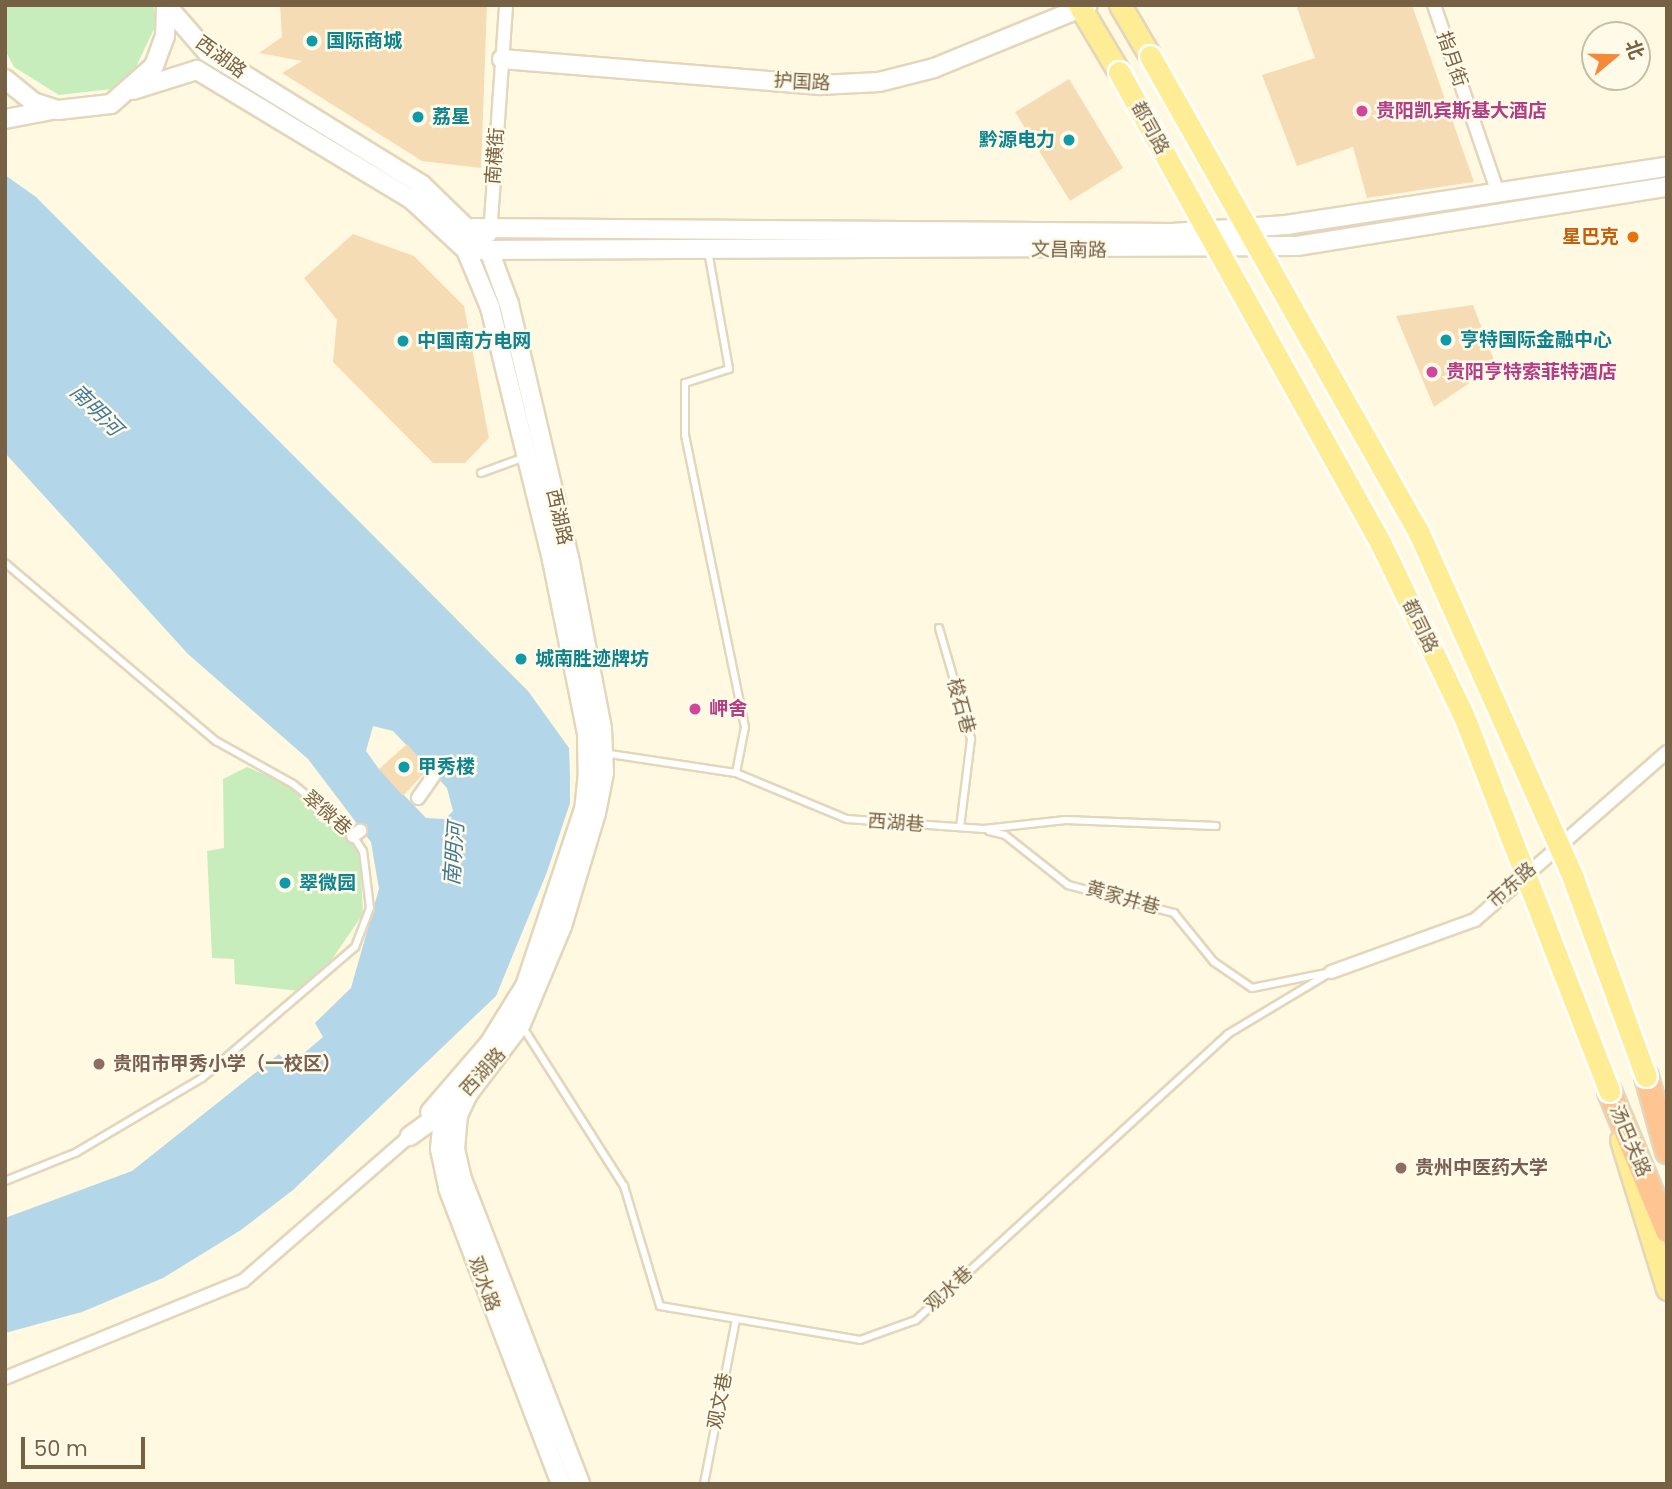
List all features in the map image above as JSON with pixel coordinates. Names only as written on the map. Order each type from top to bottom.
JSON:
[{"type":"highway","name":"汤巴关路","points":[[1646,1076],[1667,1151]]},
{"type":"highway","name":"汤巴关路","points":[[1609,1091],[1667,1230]]},
{"type":"main road","points":[[133,90],[154,66],[165,36],[166,5]]},
{"type":"main road","name":"西湖路","points":[[166,5],[207,52],[421,184],[482,228],[509,304],[569,557],[595,750],[596,813],[566,913],[520,1024],[462,1087],[410,1136]]},
{"type":"main road","name":"都司路","points":[[1120,5],[1419,533],[1573,878],[1646,1076],[1667,1118]]},
{"type":"main road","name":"护国路","points":[[502,59],[820,85],[879,82],[933,68],[1083,6]]},
{"type":"main road","name":"都司路","points":[[1083,6],[1380,542],[1465,719],[1609,1091],[1667,1289]]},
{"type":"main road","name":"西湖路","points":[[5,120],[58,110],[98,107],[133,90],[197,70],[411,199],[466,250],[490,307],[595,750],[583,809],[525,986],[462,1087]]},
{"type":"main road","points":[[5,79],[33,102],[58,110]]},
{"type":"main road","name":"文昌南路","points":[[482,228],[1172,233],[1286,225],[1667,167]]},
{"type":"main road","name":"文昌南路","points":[[466,250],[707,246],[1164,251],[1297,246],[1667,187]]},
{"type":"main road","name":"观水路","points":[[462,1087],[442,1111],[440,1149],[448,1188],[561,1484]]},
{"type":"main road","name":"观水路","points":[[462,1087],[455,1149],[462,1179],[580,1484]]},
{"type":"main road","name":"西湖路","points":[[410,1136],[442,1111]]},
{"type":"street","name":"南横街","points":[[482,228],[506,5]]},
{"type":"street","name":"指月街","points":[[1434,5],[1498,193]]},
{"type":"street","points":[[489,250],[490,307]]},
{"type":"street","name":"市东路","points":[[1331,972],[1475,920],[1667,752]]},
{"type":"street","points":[[418,798],[435,775]]},
{"type":"street","name":"西湖路","points":[[5,1378],[243,1281],[410,1136]]},
{"type":"lane","points":[[707,246],[729,369],[685,383],[685,435],[745,727],[736,773]]},
{"type":"lane","points":[[481,473],[527,456]]},
{"type":"lane","name":"翠微巷","points":[[5,563],[216,741],[293,784],[357,834],[363,851],[370,908],[355,947],[202,1078],[75,1153],[5,1181]]},
{"type":"lane","name":"梭石巷","points":[[939,628],[971,738],[960,827]]},
{"type":"lane","name":"西湖巷","points":[[595,750],[736,773],[847,819],[984,829],[1066,820],[1216,826]]},
{"type":"lane","name":"黄家井巷","points":[[984,829],[1005,835],[1068,884],[1174,913],[1214,962],[1252,988],[1331,972]]},
{"type":"lane","name":"观水巷","points":[[520,1024],[624,1186],[660,1306],[860,1340],[916,1320],[1228,1034],[1331,972]]},
{"type":"lane","name":"观文巷","points":[[704,1484],[736,1319]]},
{"type":"green space","points":[[5,5],[154,5],[156,25],[133,73],[111,89],[59,95],[14,67],[5,50]]},
{"type":"green space","name":"翠微园","points":[[247,767],[287,784],[331,818],[360,851],[363,914],[330,962],[299,991],[235,984],[234,959],[212,958],[207,851],[224,848],[223,779]]},
{"type":"water","name":"南明河","points":[[5,175],[36,197],[528,691],[569,748],[570,803],[547,872],[496,996],[293,1190],[241,1230],[163,1278],[82,1312],[5,1333],[5,1218],[132,1171],[279,1054],[289,1066],[323,1037],[315,1023],[351,988],[379,889],[371,842],[308,759],[188,654],[5,453]],"holes":[[[373,726],[393,731],[447,788],[453,811],[445,819],[426,818],[379,769],[366,751]]]},
{"type":"building","name":"荔星","points":[[280,5],[487,5],[481,168],[422,161],[282,73],[302,61],[259,53],[282,37]]},
{"type":"building","name":"贵阳凯宾斯基大酒店","points":[[1296,5],[1412,5],[1474,182],[1367,198],[1353,147],[1297,166],[1262,75],[1315,58]]},
{"type":"building","name":"黔源电力","points":[[1069,79],[1123,168],[1070,201],[1015,112]]},
{"type":"building","name":"中国南方电网","points":[[353,234],[414,256],[464,306],[489,438],[465,463],[433,463],[333,362],[337,320],[304,278]]},
{"type":"building","name":"亨特国际金融中心","points":[[1473,305],[1496,365],[1434,407],[1396,316]]},
{"type":"building","points":[[407,744],[428,769],[403,796],[379,769]]},
{"type":"place","name":"国际商城","points":[[312,41]]},
{"type":"place","name":"贵阳凯宾斯基大酒店","points":[[1362,111]]},
{"type":"place","name":"荔星","points":[[418,117]]},
{"type":"place","name":"黔源电力","points":[[1069,140]]},
{"type":"place","name":"星巴克","points":[[1633,237]]},
{"type":"place","name":"亨特国际金融中心","points":[[1446,340]]},
{"type":"place","name":"中国南方电网","points":[[403,341]]},
{"type":"place","name":"贵阳亨特索菲特酒店","points":[[1432,372]]},
{"type":"place","name":"城南胜迹牌坊","points":[[521,659]]},
{"type":"place","name":"岬舍","points":[[695,709]]},
{"type":"place","name":"甲秀楼","points":[[404,767]]},
{"type":"place","name":"翠微园","points":[[285,883]]},
{"type":"place","name":"贵阳市甲秀小学（一校区）","points":[[99,1064]]},
{"type":"place","name":"贵州中医药大学","points":[[1401,1168]]}]
